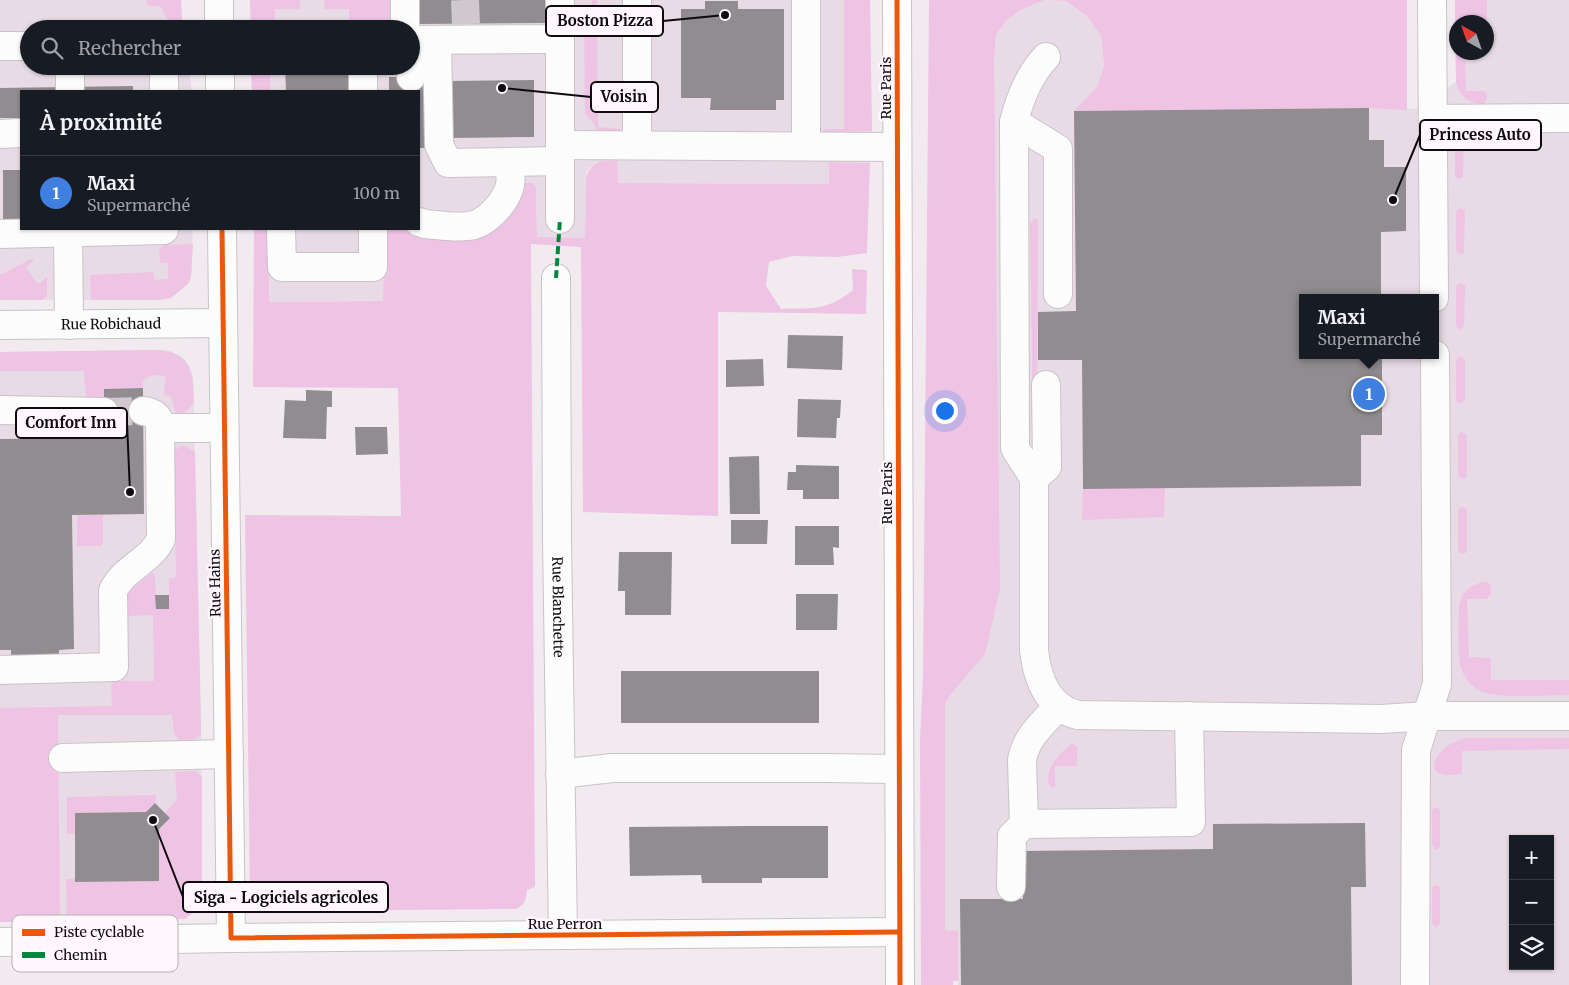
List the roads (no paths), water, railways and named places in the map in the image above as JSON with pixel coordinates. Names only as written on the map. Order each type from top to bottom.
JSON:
[{"type":"street","points":[[219,0],[219,20]]},
{"type":"street","points":[[404,0],[405,20]]},
{"type":"street","points":[[560,0],[560,219]]},
{"type":"street","points":[[636,145],[637,0]]},
{"type":"street","points":[[806,0],[806,146]]},
{"type":"street","name":"Rue Paris","points":[[897,0],[900,985]]},
{"type":"street","points":[[1432,0],[1434,294]]},
{"type":"street","points":[[560,39],[466,32],[424,40],[438,145],[448,164],[509,162],[560,153],[636,145],[897,147]]},
{"type":"street","points":[[0,46],[20,46]]},
{"type":"street","points":[[1046,57],[1028,82],[1018,106],[1014,122],[1015,448],[1034,478],[1034,650],[1035,663],[1041,682],[1048,695],[1068,712],[1078,714],[1382,719],[1427,716],[1569,716]]},
{"type":"street","points":[[164,75],[164,90]]},
{"type":"street","points":[[220,75],[220,90]]},
{"type":"street","points":[[363,75],[363,90]]},
{"type":"street","points":[[1433,119],[1569,118]]},
{"type":"street","points":[[1014,122],[1058,149],[1058,294]]},
{"type":"street","points":[[0,134],[20,133]]},
{"type":"street","points":[[420,222],[468,226],[485,220],[492,214],[509,190],[509,162]]},
{"type":"street","points":[[0,234],[164,230]]},
{"type":"street","name":"Rue Hains","points":[[222,230],[231,938]]},
{"type":"street","points":[[281,230],[282,267],[373,267],[373,230]]},
{"type":"street","points":[[68,232],[69,324]]},
{"type":"street","name":"Rue Blanchette","points":[[556,278],[563,935]]},
{"type":"street","name":"Rue Robichaud","points":[[0,325],[223,323]]},
{"type":"street","points":[[1415,985],[1416,750],[1437,684],[1435,359]]},
{"type":"street","points":[[1034,478],[1048,467],[1046,386]]},
{"type":"street","points":[[0,410],[104,412]]},
{"type":"street","points":[[0,670],[114,667],[113,592],[119,581],[151,554],[162,539],[152,420],[224,428]]},
{"type":"street","points":[[1024,824],[1023,751],[1029,739],[1059,706]]},
{"type":"street","points":[[1011,887],[1012,836],[1024,824],[1191,822],[1189,716]]},
{"type":"street","points":[[63,758],[229,754]]},
{"type":"street","points":[[560,774],[621,768],[898,769]]},
{"type":"street","name":"Rue Perron","points":[[178,939],[899,932]]},
{"type":"tunnel","points":[[465,0],[466,24]]},
{"type":"tunnel","points":[[104,412],[143,411]]},
{"type":"place","name":"Boston Pizza","points":[[725,15]]},
{"type":"place","name":"Voisin","points":[[502,88]]},
{"type":"place","name":"Princess Auto","points":[[1393,200]]},
{"type":"place","name":"Maxi","points":[[1369,394]]},
{"type":"place","name":"Comfort Inn","points":[[130,492]]},
{"type":"place","name":"Siga - Logiciels agricoles","points":[[153,820]]}]
